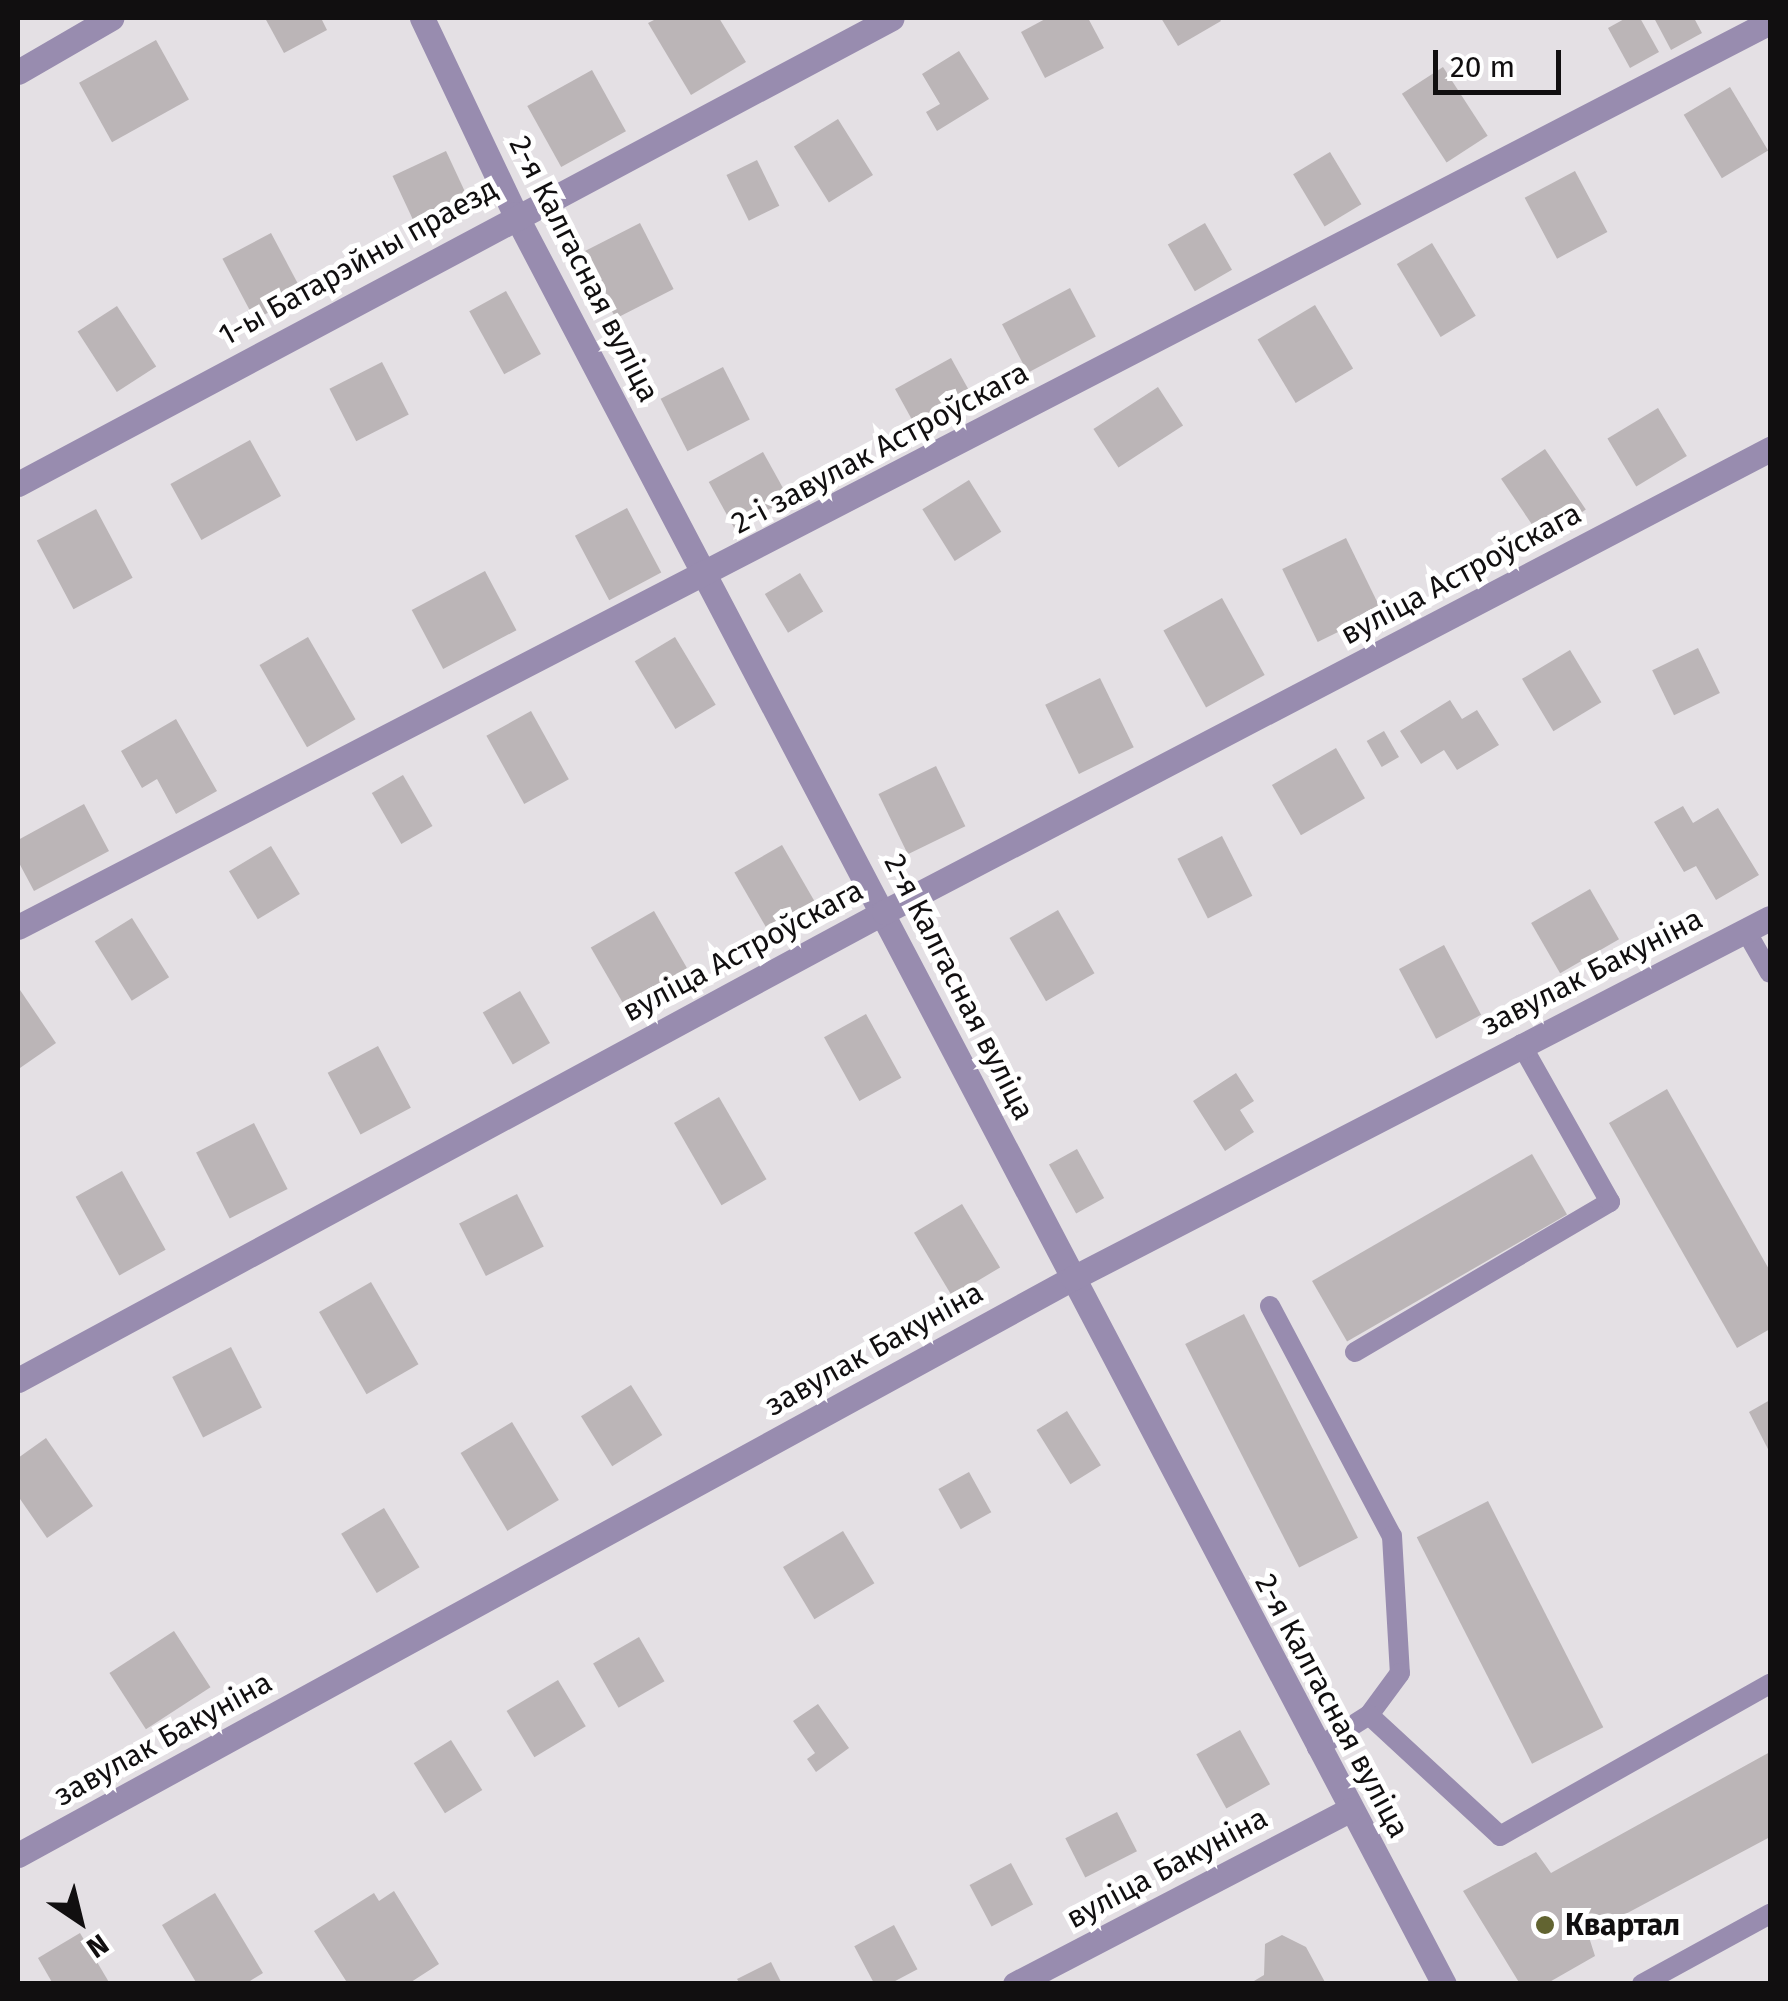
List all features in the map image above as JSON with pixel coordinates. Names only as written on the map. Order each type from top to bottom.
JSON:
[{"type":"street","points":[[18,72],[111,18]]},
{"type":"street","name":"2-я Калгасная вуліца","points":[[422,18],[515,214],[884,912],[1349,1810],[1444,1984]]},
{"type":"street","name":"1-ы Батарэйны праезд","points":[[18,484],[515,214],[892,18]]},
{"type":"street","name":"2-і завулак Астроўскага","points":[[18,927],[707,575],[1770,22]]},
{"type":"street","name":"вуліца Астроўскага","points":[[18,1380],[884,912],[1770,449]]},
{"type":"street","name":"завулак Бакуніна","points":[[18,1856],[1073,1278],[1770,918]]},
{"type":"street","name":"вуліца Бакуніна","points":[[1015,1984],[1349,1810]]},
{"type":"lane","points":[[1746,930],[1770,973]]},
{"type":"lane","points":[[1355,1352],[1610,1202],[1521,1044]]},
{"type":"lane","points":[[1270,1306],[1392,1536],[1400,1673],[1369,1715],[1317,1748]]},
{"type":"lane","points":[[1369,1715],[1500,1836],[1770,1684]]},
{"type":"lane","points":[[1642,1984],[1770,1914]]},
{"type":"building","points":[[265,18],[321,18],[327,30],[284,53]]},
{"type":"building","points":[[658,18],[719,18],[746,62],[691,95],[648,23]]},
{"type":"building","points":[[1047,18],[1088,18],[1104,48],[1045,78],[1021,32]]},
{"type":"building","points":[[1161,18],[1219,18],[1221,21],[1178,46]]},
{"type":"building","points":[[1626,18],[1640,18],[1659,52],[1630,68],[1608,28]]},
{"type":"building","points":[[1654,18],[1694,18],[1702,33],[1671,50]]},
{"type":"building","points":[[156,40],[189,99],[112,142],[79,83]]},
{"type":"building","points":[[959,51],[989,99],[937,131],[926,112],[940,104],[922,74]]},
{"type":"building","points":[[1443,67],[1488,136],[1447,162],[1402,94]]},
{"type":"building","points":[[592,70],[626,131],[561,167],[527,106]]},
{"type":"building","points":[[1730,87],[1768,150],[1722,178],[1684,115]]},
{"type":"building","points":[[838,119],[873,175],[829,203],[794,147]]},
{"type":"building","points":[[446,151],[475,213],[421,238],[393,176]]},
{"type":"building","points":[[1330,152],[1361,204],[1325,226],[1293,174]]},
{"type":"building","points":[[757,160],[779,206],[749,221],[726,175]]},
{"type":"building","points":[[1575,171],[1607,232],[1557,259],[1525,198]]},
{"type":"building","points":[[640,223],[674,289],[616,318],[582,253]]},
{"type":"building","points":[[1205,223],[1232,270],[1195,291],[1168,244]]},
{"type":"building","points":[[271,233],[303,294],[255,320],[222,259]]},
{"type":"building","points":[[1432,243],[1476,316],[1441,337],[1397,264]]},
{"type":"building","points":[[1070,288],[1096,337],[1028,373],[1002,324]]},
{"type":"building","points":[[506,291],[541,354],[504,374],[469,311]]},
{"type":"building","points":[[1315,305],[1353,368],[1296,403],[1258,340]]},
{"type":"building","points":[[117,306],[156,366],[117,392],[78,332]]},
{"type":"building","points":[[951,358],[976,403],[920,434],[895,389]]},
{"type":"building","points":[[382,362],[409,415],[356,441],[329,389]]},
{"type":"building","points":[[723,367],[750,420],[687,451],[661,399]]},
{"type":"building","points":[[1158,387],[1183,426],[1118,468],[1093,429]]},
{"type":"building","points":[[1658,408],[1687,456],[1636,486],[1607,438]]},
{"type":"building","points":[[250,440],[281,496],[201,540],[170,484]]},
{"type":"building","points":[[1545,449],[1586,510],[1542,539],[1501,479]]},
{"type":"building","points":[[763,452],[789,498],[734,528],[709,482]]},
{"type":"building","points":[[969,480],[1001,532],[955,561],[922,509]]},
{"type":"building","points":[[627,508],[661,572],[609,600],[575,536]]},
{"type":"building","points":[[96,509],[133,578],[73,609],[37,540]]},
{"type":"building","points":[[1346,538],[1382,611],[1318,642],[1282,569]]},
{"type":"building","points":[[485,571],[516,630],[443,669],[412,610]]},
{"type":"building","points":[[800,573],[823,612],[788,633],[765,594]]},
{"type":"building","points":[[1222,598],[1265,675],[1206,707],[1163,630]]},
{"type":"building","points":[[308,637],[356,719],[307,747],[260,665]]},
{"type":"building","points":[[675,637],[716,705],[675,729],[635,661]]},
{"type":"building","points":[[1698,648],[1720,693],[1674,715],[1652,670]]},
{"type":"building","points":[[1570,650],[1601,702],[1553,731],[1522,679]]},
{"type":"building","points":[[1100,678],[1134,747],[1079,774],[1045,705]]},
{"type":"building","points":[[1450,700],[1462,719],[1477,710],[1499,745],[1457,770],[1444,750],[1421,764],[1400,731]]},
{"type":"building","points":[[531,711],[569,779],[524,804],[486,736]]},
{"type":"building","points":[[176,719],[217,791],[176,814],[157,779],[142,788],[121,751]]},
{"type":"building","points":[[1384,731],[1399,757],[1382,767],[1367,741]]},
{"type":"building","points":[[1336,748],[1365,798],[1301,835],[1272,785]]},
{"type":"building","points":[[936,766],[965,826],[908,854],[878,794]]},
{"type":"building","points":[[403,775],[433,826],[401,844],[372,793]]},
{"type":"building","points":[[84,804],[109,851],[34,891],[18,861],[18,840]]},
{"type":"building","points":[[1683,806],[1693,823],[1718,808],[1759,875],[1716,900],[1696,866],[1684,872],[1654,822]]},
{"type":"building","points":[[1222,836],[1252,896],[1208,918],[1177,859]]},
{"type":"building","points":[[782,845],[819,909],[771,937],[734,872]]},
{"type":"building","points":[[271,846],[300,894],[258,919],[229,871]]},
{"type":"building","points":[[1590,889],[1619,939],[1560,973],[1531,923]]},
{"type":"building","points":[[1058,910],[1094,973],[1046,1001],[1010,938]]},
{"type":"building","points":[[654,911],[690,973],[627,1010],[591,948]]},
{"type":"building","points":[[132,918],[169,977],[132,1001],[95,941]]},
{"type":"building","points":[[1444,945],[1481,1015],[1436,1039],[1399,969]]},
{"type":"building","points":[[18,987],[56,1043],[20,1068],[18,1065]]},
{"type":"building","points":[[520,991],[550,1043],[513,1064],[483,1013]]},
{"type":"building","points":[[866,1014],[901,1078],[859,1101],[824,1037]]},
{"type":"building","points":[[378,1046],[411,1108],[361,1135],[328,1073]]},
{"type":"building","points":[[1236,1073],[1254,1101],[1240,1110],[1254,1132],[1225,1151],[1193,1101]]},
{"type":"building","points":[[1667,1089],[1770,1271],[1770,1329],[1737,1348],[1609,1123]]},
{"type":"building","points":[[719,1097],[766,1179],[721,1205],[674,1123]]},
{"type":"building","points":[[254,1123],[288,1189],[230,1218],[196,1153]]},
{"type":"building","points":[[1077,1149],[1104,1198],[1076,1213],[1049,1165]]},
{"type":"building","points":[[1532,1154],[1567,1215],[1347,1342],[1312,1281]]},
{"type":"building","points":[[122,1171],[166,1250],[119,1275],[76,1197]]},
{"type":"building","points":[[517,1194],[544,1247],[486,1276],[459,1224]]},
{"type":"building","points":[[962,1204],[1000,1267],[952,1296],[914,1233]]},
{"type":"building","points":[[371,1282],[418,1364],[367,1394],[319,1312]]},
{"type":"building","points":[[1244,1314],[1358,1538],[1299,1568],[1185,1344]]},
{"type":"building","points":[[231,1347],[262,1408],[203,1438],[172,1377]]},
{"type":"building","points":[[631,1385],[662,1435],[612,1466],[581,1416]]},
{"type":"building","points":[[1770,1400],[1770,1453],[1749,1412]]},
{"type":"building","points":[[1067,1411],[1101,1465],[1070,1484],[1036,1430]]},
{"type":"building","points":[[512,1422],[559,1500],[507,1531],[461,1453]]},
{"type":"building","points":[[46,1438],[93,1506],[47,1538],[18,1496],[18,1458]]},
{"type":"building","points":[[969,1472],[991,1512],[961,1529],[938,1489]]},
{"type":"building","points":[[1488,1501],[1603,1727],[1532,1764],[1417,1537]]},
{"type":"building","points":[[384,1508],[420,1567],[377,1593],[341,1534]]},
{"type":"building","points":[[843,1531],[874,1583],[814,1619],[783,1567]]},
{"type":"building","points":[[174,1631],[210,1687],[146,1729],[109,1673]]},
{"type":"building","points":[[639,1637],[664,1681],[619,1708],[593,1663]]},
{"type":"building","points":[[558,1680],[586,1726],[534,1757],[507,1711]]},
{"type":"building","points":[[818,1704],[849,1748],[816,1772],[807,1759],[815,1753],[793,1721]]},
{"type":"building","points":[[1240,1730],[1270,1784],[1226,1808],[1196,1754]]},
{"type":"building","points":[[451,1740],[482,1790],[445,1813],[414,1763]]},
{"type":"building","points":[[1770,1752],[1770,1837],[1588,1934],[1595,1956],[1546,1984],[1520,1984],[1463,1891],[1536,1852],[1551,1873]]},
{"type":"building","points":[[1117,1812],[1137,1851],[1085,1878],[1065,1838]]},
{"type":"building","points":[[1011,1863],[1033,1904],[992,1927],[970,1885]]},
{"type":"building","points":[[394,1891],[439,1964],[408,1984],[348,1984],[314,1931],[374,1893],[379,1901]]},
{"type":"building","points":[[215,1893],[263,1973],[245,1984],[197,1984],[162,1925]]},
{"type":"building","points":[[894,1925],[917,1969],[890,1984],[874,1984],[854,1946]]},
{"type":"building","points":[[80,1933],[110,1984],[53,1984],[38,1958]]},
{"type":"building","points":[[1282,1935],[1306,1947],[1326,1984],[1249,1984],[1264,1975],[1265,1944]]},
{"type":"building","points":[[771,1962],[782,1984],[740,1984],[737,1979]]},
{"type":"place","name":"Квартал","points":[[1545,1925]]}]
